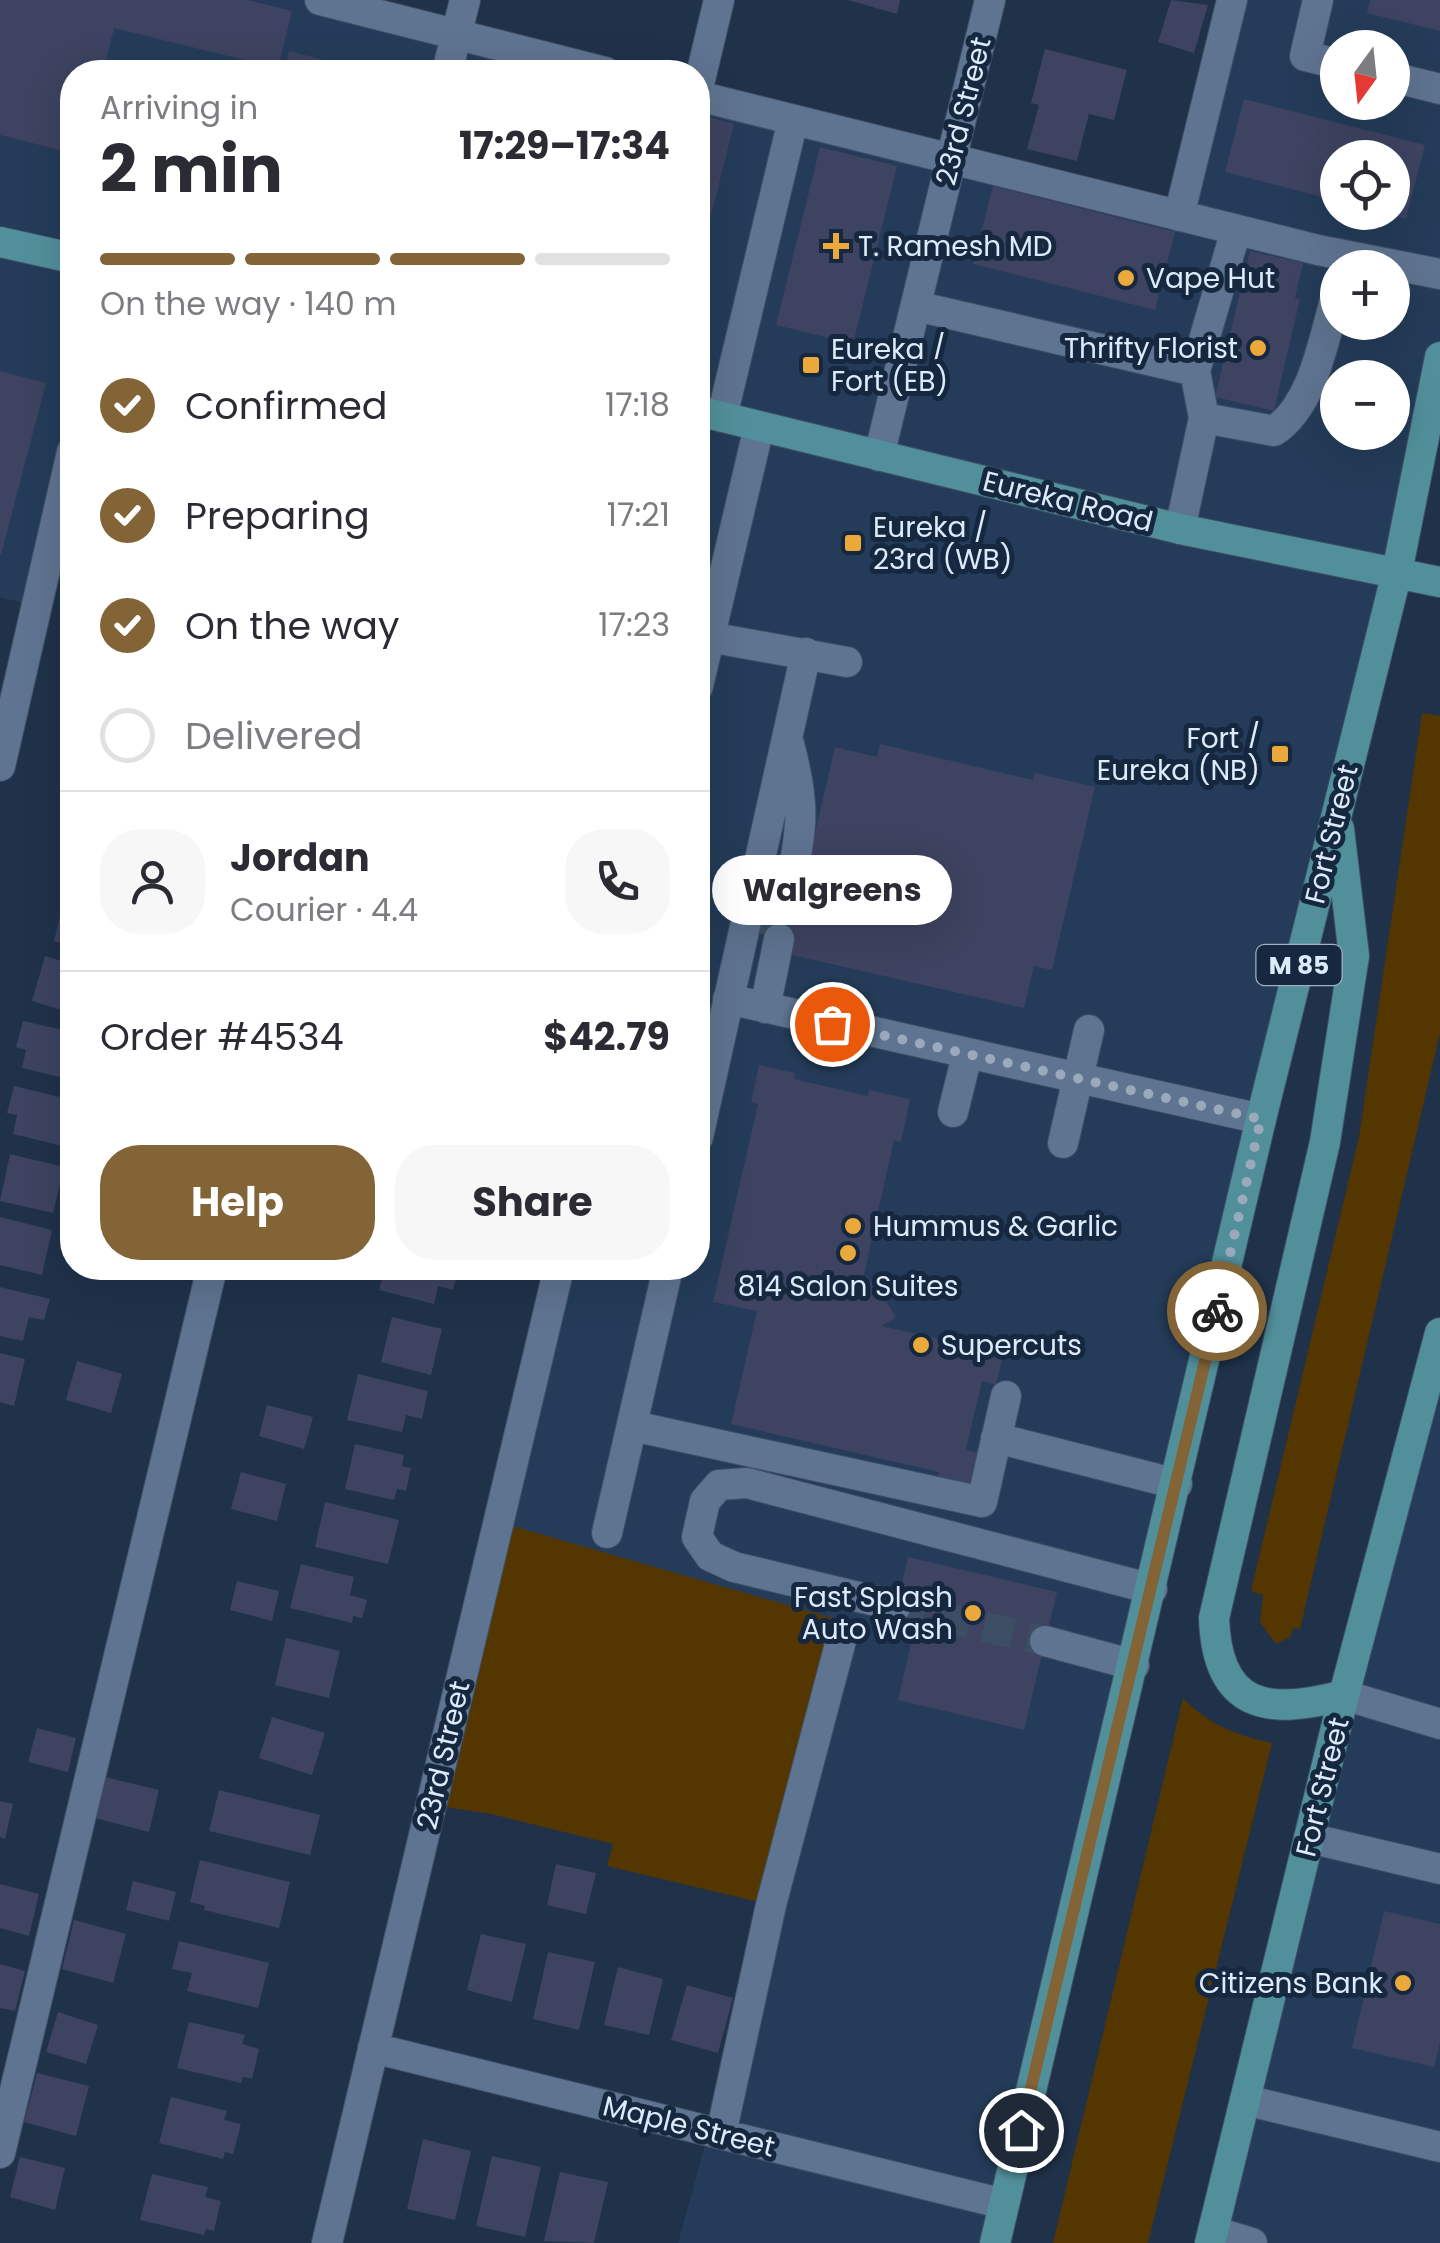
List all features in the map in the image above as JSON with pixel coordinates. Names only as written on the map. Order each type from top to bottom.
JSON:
[{"type":"main road","points":[[0,242],[60,255]]},
{"type":"main road","name":"Fort Street","points":[[995,2243],[1178,1484],[1261,1119],[1397,572],[1440,358]]},
{"type":"main road","name":"Eureka Road","points":[[710,414],[1180,528],[1440,582]]},
{"type":"main road","points":[[1336,812],[1354,956],[1352,975],[1325,1142],[1214,1618],[1221,1670],[1242,1695],[1280,1706],[1344,1695]]},
{"type":"main road","name":"Fort Street","points":[[1212,2237],[1344,1695],[1440,1333]]},
{"type":"street","points":[[320,0],[557,60]]},
{"type":"street","points":[[451,60],[465,0]]},
{"type":"street","points":[[705,60],[718,0]]},
{"type":"street","name":"23rd Street","points":[[879,456],[990,0]]},
{"type":"street","points":[[1179,216],[1232,0]]},
{"type":"street","points":[[1318,0],[1305,56],[1320,60]]},
{"type":"street","points":[[1410,82],[1440,89]]},
{"type":"street","points":[[710,96],[1320,254]]},
{"type":"street","points":[[710,414],[793,120]]},
{"type":"street","points":[[1180,528],[1204,418],[1195,371],[1236,230]]},
{"type":"street","points":[[1410,270],[1440,274]]},
{"type":"street","points":[[916,306],[1195,371]]},
{"type":"street","points":[[1204,418],[1274,431],[1292,419],[1323,340]]},
{"type":"street","points":[[710,633],[759,426]]},
{"type":"street","points":[[0,766],[59,577]]},
{"type":"street","points":[[710,637],[847,662]]},
{"type":"street","points":[[746,1004],[776,788],[806,653]]},
{"type":"street","points":[[776,788],[782,826],[781,884],[802,833],[803,796],[787,736]]},
{"type":"street","points":[[710,1104],[770,936]]},
{"type":"street","points":[[746,1004],[1261,1119]]},
{"type":"street","points":[[1064,1142],[1089,1030]]},
{"type":"street","points":[[953,1112],[967,1055]]},
{"type":"street","points":[[0,2152],[209,1280]]},
{"type":"street","name":"23rd Street","points":[[327,2243],[556,1280]]},
{"type":"street","points":[[607,1533],[665,1280]]},
{"type":"street","points":[[632,1426],[982,1502],[1006,1396]]},
{"type":"street","points":[[996,1438],[1178,1484]]},
{"type":"street","points":[[896,1606],[710,1556],[697,1538],[705,1500],[719,1485],[746,1483],[1152,1589]]},
{"type":"street","points":[[721,2134],[771,1905],[843,1633]]},
{"type":"street","points":[[1045,1641],[1134,1665]]},
{"type":"street","points":[[1344,1695],[1440,1724]]},
{"type":"street","points":[[1309,1838],[1440,1870]]},
{"type":"street","name":"Maple Street","points":[[373,2048],[1004,2204]]},
{"type":"street","points":[[1246,2100],[1440,2147]]},
{"type":"street","points":[[1212,2237],[1252,2243]]},
{"type":"shaded area","points":[[0,0],[321,0],[558,60],[60,60],[60,578],[46,575],[38,607],[0,597]]},
{"type":"shaded area","points":[[1232,0],[1440,0],[1440,357],[995,2243],[678,2243],[771,1905],[555,1541],[499,1522],[556,1280],[710,1280],[710,99],[1179,216]]},
{"type":"shaded area","points":[[1422,713],[1440,716],[1440,1033],[1300,1629],[1293,1628],[1290,1637],[1276,1644],[1260,1622],[1263,1595],[1251,1591],[1359,1137]]},
{"type":"shaded area","points":[[1440,1333],[1440,2243],[1210,2243]]},
{"type":"shaded area","points":[[498,1522],[846,1622],[771,1905],[607,1866],[613,1844],[491,1814],[431,1805]]},
{"type":"shaded area","points":[[1183,1698],[1224,1728],[1272,1743],[1148,2243],[1053,2243]]},
{"type":"building","points":[[0,0],[248,0],[292,11],[280,60],[245,60],[114,28],[106,60],[60,60],[60,150],[0,135]]},
{"type":"building","points":[[848,0],[900,0],[897,14]]},
{"type":"building","points":[[1171,0],[1208,5],[1194,53],[1158,42]]},
{"type":"building","points":[[1370,0],[1440,0],[1440,31],[1367,13]]},
{"type":"building","points":[[1045,49],[1127,70],[1114,120],[1089,114],[1077,161],[1027,149],[1039,105],[1031,103]]},
{"type":"building","points":[[289,51],[324,60],[287,60]]},
{"type":"building","points":[[1244,99],[1405,140],[1320,140],[1320,196],[1225,172]]},
{"type":"building","points":[[710,117],[734,124],[710,219]]},
{"type":"building","points":[[1410,141],[1425,145],[1410,203]]},
{"type":"building","name":"T. Ramesh MD","points":[[820,147],[897,166],[853,344],[776,325]]},
{"type":"building","points":[[993,186],[1175,232],[1155,310],[973,264]]},
{"type":"building","name":"Thrifty Florist","points":[[1250,251],[1303,263],[1295,298],[1300,299],[1274,411],[1215,397]]},
{"type":"building","points":[[0,371],[46,383],[1,555],[0,554]]},
{"type":"building","points":[[880,744],[1033,780],[1035,773],[1095,787],[1052,970],[1034,966],[1024,1008],[788,954],[791,941],[754,932],[765,881],[802,889],[835,747],[877,757]]},
{"type":"building","points":[[60,916],[60,943],[54,941]]},
{"type":"building","points":[[45,956],[60,960],[60,1009],[32,1001]]},
{"type":"building","points":[[23,1021],[60,1029],[60,1077],[22,1068],[26,1050],[16,1047]]},
{"type":"building","points":[[759,1065],[795,1073],[794,1079],[868,1096],[869,1090],[910,1099],[901,1142],[894,1140],[861,1288],[873,1280],[896,1317],[882,1326],[966,1345],[967,1339],[1005,1348],[996,1385],[982,1381],[966,1450],[980,1453],[973,1487],[937,1479],[939,1472],[731,1424],[757,1311],[713,1302],[758,1104],[751,1102]]},
{"type":"building","points":[[14,1086],[60,1097],[60,1146],[13,1134],[17,1115],[7,1113]]},
{"type":"building","points":[[10,1154],[60,1166],[53,1213],[0,1201]]},
{"type":"building","points":[[0,1217],[52,1230],[42,1275],[0,1265]]},
{"type":"building","points":[[382,1280],[456,1280],[453,1290],[438,1286],[434,1304],[379,1290]]},
{"type":"building","points":[[0,1287],[50,1299],[44,1320],[29,1317],[23,1341],[0,1336]]},
{"type":"building","points":[[392,1317],[442,1329],[431,1375],[381,1362]]},
{"type":"building","points":[[0,1353],[25,1359],[14,1406],[0,1402]]},
{"type":"building","points":[[77,1361],[122,1374],[111,1413],[66,1400]]},
{"type":"building","points":[[358,1374],[428,1391],[422,1419],[406,1415],[402,1432],[347,1420]]},
{"type":"building","points":[[267,1405],[313,1417],[304,1449],[259,1436]]},
{"type":"building","points":[[355,1444],[404,1455],[402,1466],[411,1468],[406,1491],[397,1489],[394,1500],[345,1489]]},
{"type":"building","points":[[241,1472],[286,1484],[277,1521],[231,1509]]},
{"type":"building","points":[[325,1502],[399,1520],[388,1564],[315,1547]]},
{"type":"building","points":[[908,1557],[1057,1592],[1024,1730],[898,1700],[915,1626],[893,1620]]},
{"type":"building","points":[[301,1564],[354,1577],[350,1595],[367,1600],[362,1618],[353,1616],[352,1623],[290,1608]]},
{"type":"building","points":[[237,1581],[279,1591],[272,1621],[230,1610]]},
{"type":"building","points":[[286,1638],[340,1651],[329,1698],[275,1685]]},
{"type":"building","points":[[272,1717],[325,1733],[312,1775],[259,1758]]},
{"type":"building","points":[[37,1728],[76,1738],[68,1772],[28,1762]]},
{"type":"building","points":[[105,1777],[159,1790],[149,1832],[95,1818]]},
{"type":"building","points":[[219,1790],[320,1815],[310,1855],[209,1831]]},
{"type":"building","points":[[0,1801],[13,1804],[5,1839],[0,1837]]},
{"type":"building","points":[[200,1860],[290,1882],[279,1928],[204,1910],[205,1906],[190,1902]]},
{"type":"building","points":[[556,1864],[596,1873],[586,1914],[547,1905]]},
{"type":"building","points":[[133,1881],[176,1892],[169,1921],[126,1910]]},
{"type":"building","points":[[0,1884],[39,1894],[29,1936],[0,1928]]},
{"type":"building","name":"Citizens Bank","points":[[1384,1911],[1440,1924],[1440,2043],[1434,2067],[1352,2048]]},
{"type":"building","points":[[74,1920],[126,1934],[113,1983],[62,1969]]},
{"type":"building","points":[[481,1934],[526,1944],[512,2002],[467,1990]]},
{"type":"building","points":[[179,1941],[269,1963],[258,2008],[187,1991],[192,1973],[172,1969]]},
{"type":"building","points":[[548,1952],[595,1962],[579,2030],[533,2019]]},
{"type":"building","points":[[0,1964],[25,1971],[15,2011],[0,2008]]},
{"type":"building","points":[[618,1967],[663,1979],[649,2035],[604,2025]]},
{"type":"building","points":[[687,1985],[733,1998],[718,2053],[671,2040]]},
{"type":"building","points":[[58,2012],[98,2025],[86,2064],[46,2052]]},
{"type":"building","points":[[189,2022],[245,2035],[242,2044],[259,2049],[252,2079],[243,2077],[241,2083],[177,2068]]},
{"type":"building","points":[[37,2073],[89,2086],[76,2136],[24,2122]]},
{"type":"building","points":[[171,2097],[227,2111],[224,2120],[241,2124],[233,2154],[225,2152],[223,2159],[159,2143]]},
{"type":"building","points":[[423,2139],[471,2151],[455,2220],[407,2209]]},
{"type":"building","points":[[492,2156],[541,2167],[525,2237],[476,2226]]},
{"type":"building","points":[[20,2157],[65,2168],[55,2210],[10,2197]]},
{"type":"building","points":[[560,2172],[608,2182],[594,2243],[544,2241]]},
{"type":"building","points":[[152,2174],[208,2187],[205,2197],[221,2201],[214,2231],[206,2229],[204,2235],[140,2220]]},
{"type":"tunnel","points":[[761,934],[771,882]]},
{"type":"tunnel","points":[[896,1606],[1045,1641]]},
{"type":"way so far","points":[[832,1024],[1261,1119],[1217,1311]]},
{"type":"place","name":"T. Ramesh MD","points":[[836,246]]},
{"type":"place","name":"Vape Hut","points":[[1126,278]]},
{"type":"place","name":"Thrifty Florist","points":[[1258,348]]},
{"type":"place","name":"Eureka / Fort (EB)","points":[[811,365]]},
{"type":"place","name":"Eureka / 23rd (WB)","points":[[853,543]]},
{"type":"place","name":"Fort / Eureka (NB)","points":[[1280,754]]},
{"type":"place","name":"Walgreens","points":[[832,1024]]},
{"type":"place","name":"Hummus & Garlic","points":[[853,1226]]},
{"type":"place","name":"814 Salon Suites","points":[[848,1253]]},
{"type":"place","name":"Supercuts","points":[[921,1345]]},
{"type":"place","name":"Fast Splash Auto Wash","points":[[973,1613]]},
{"type":"place","name":"Citizens Bank","points":[[1403,1983]]},
{"type":"route","points":[[1021,2130],[1217,1311]]}]
